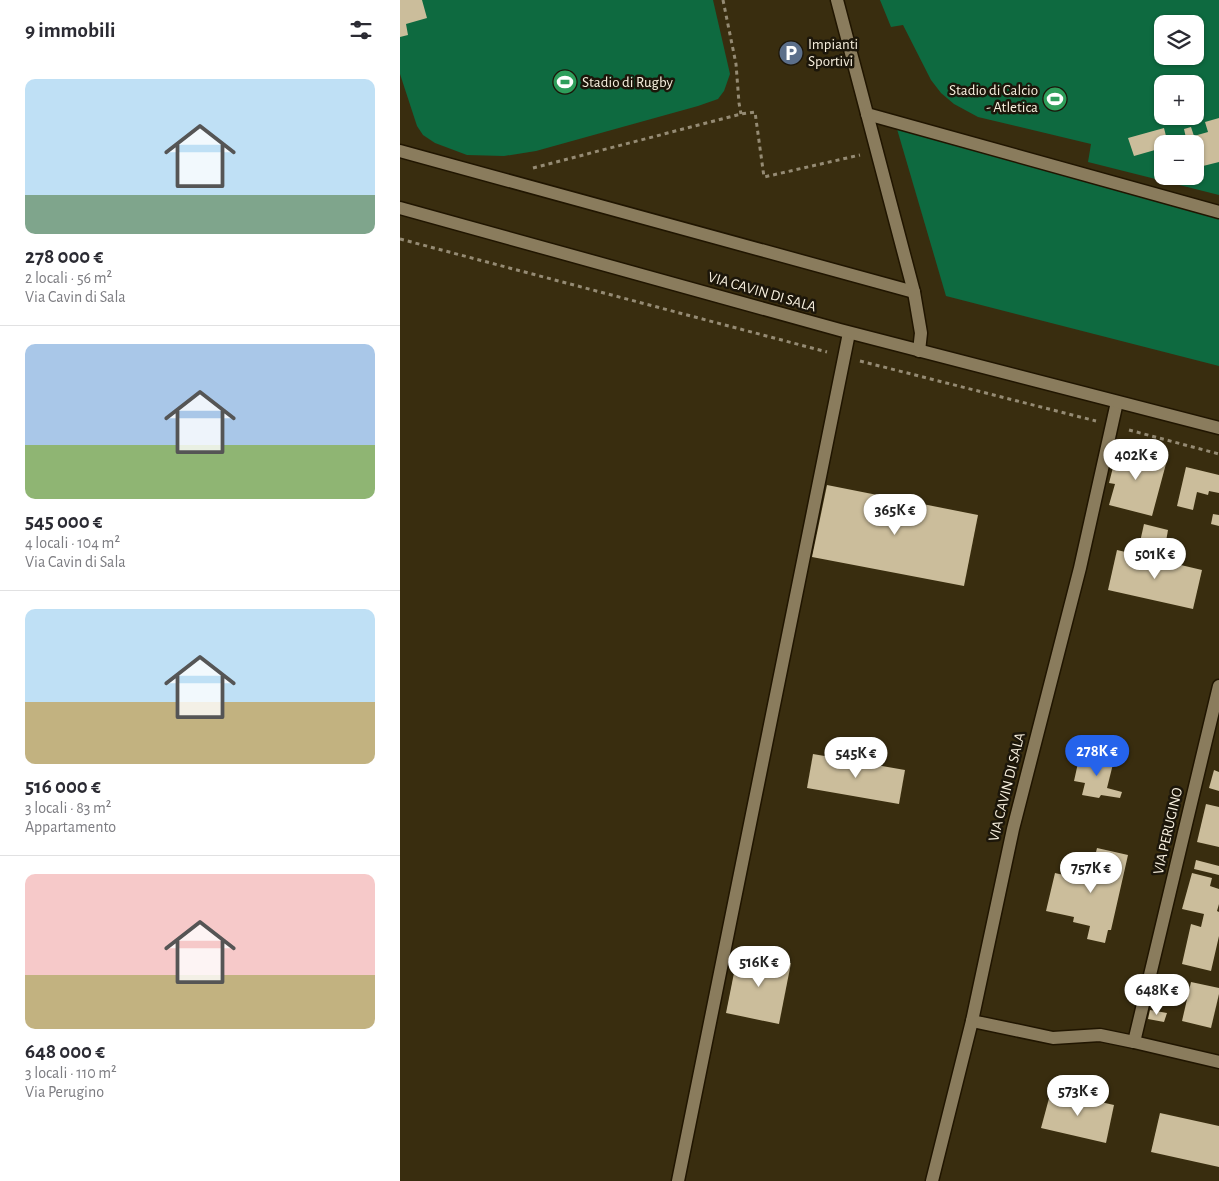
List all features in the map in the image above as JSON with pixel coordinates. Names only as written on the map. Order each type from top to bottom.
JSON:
[{"type":"street","points":[[837,0],[914,292],[921,333],[919,351]]},
{"type":"street","points":[[867,114],[1219,212]]},
{"type":"street","points":[[400,151],[914,292]]},
{"type":"street","name":"VIA CAVIN DI SALA","points":[[400,208],[849,333],[1219,428]]},
{"type":"street","points":[[678,1181],[849,333]]},
{"type":"street","name":"VIA CAVIN DI SALA","points":[[932,1181],[972,1021],[1013,829],[1080,568],[1116,402]]},
{"type":"street","name":"VIA PERUGINO","points":[[1134,1042],[1219,686]]},
{"type":"street","points":[[972,1021],[1053,1038],[1100,1035],[1219,1062]]},
{"type":"path","points":[[723,0],[736,64],[741,114]]},
{"type":"path","points":[[525,169],[755,112],[764,178],[878,151]]},
{"type":"path","points":[[400,239],[1219,454]]},
{"type":"green space","name":"Stadio di Rugby","points":[[400,0],[713,0],[730,74],[724,91],[718,99],[698,106],[536,151],[504,156],[467,155],[435,143],[423,135],[417,126],[400,74]]},
{"type":"green space","name":"Stadio di Calcio - Atletica","points":[[880,0],[1219,0],[1219,195],[1179,185],[1204,185],[1204,135],[1154,135],[1154,179],[1088,162],[1091,144],[978,117],[954,104],[941,93],[931,80],[903,25],[891,27]]},
{"type":"green space","points":[[897,129],[1219,214],[1219,366],[946,296]]},
{"type":"building","points":[[400,0],[422,0],[427,18],[406,24],[408,35],[400,37]]},
{"type":"building","points":[[1219,118],[1219,162],[1204,166],[1204,135],[1198,135],[1208,132],[1205,122]]},
{"type":"building","points":[[1191,127],[1194,135],[1185,135],[1184,129]]},
{"type":"building","points":[[1164,128],[1166,135],[1154,135],[1154,150],[1134,156],[1128,138]]},
{"type":"building","points":[[1118,448],[1167,460],[1152,516],[1109,505],[1115,484],[1109,483]]},
{"type":"building","points":[[1186,467],[1219,475],[1219,493],[1209,491],[1208,495],[1197,492],[1193,510],[1177,506]]},
{"type":"building","points":[[827,485],[978,515],[964,586],[812,557]]},
{"type":"building","points":[[1213,514],[1219,515],[1219,526],[1211,524]]},
{"type":"building","points":[[1144,524],[1168,530],[1165,547],[1140,542]]},
{"type":"building","points":[[1117,550],[1202,570],[1193,609],[1108,590]]},
{"type":"building","points":[[1099,749],[1110,751],[1108,758],[1114,760],[1107,788],[1122,792],[1120,798],[1101,795],[1099,798],[1082,795],[1085,783],[1074,781],[1078,763],[1094,767]]},
{"type":"building","points":[[813,754],[905,770],[899,804],[807,788]]},
{"type":"building","points":[[1214,770],[1219,772],[1219,791],[1209,788]]},
{"type":"building","points":[[1206,804],[1219,807],[1219,847],[1197,842]]},
{"type":"building","points":[[1097,848],[1128,855],[1111,930],[1108,930],[1105,943],[1087,939],[1090,926],[1073,922],[1074,917],[1046,911],[1055,873],[1089,881]]},
{"type":"building","points":[[1196,860],[1219,866],[1219,875],[1194,869]]},
{"type":"building","points":[[1192,873],[1212,878],[1210,886],[1219,889],[1217,911],[1219,912],[1219,936],[1211,971],[1182,964],[1191,924],[1201,927],[1204,914],[1182,909]]},
{"type":"building","points":[[738,953],[791,963],[779,1024],[726,1013]]},
{"type":"building","points":[[1191,982],[1219,988],[1211,1028],[1182,1021]]},
{"type":"building","points":[[1150,1010],[1167,1013],[1164,1022],[1148,1019]]},
{"type":"building","points":[[1051,1091],[1114,1105],[1106,1143],[1041,1128]]},
{"type":"building","points":[[1160,1113],[1219,1126],[1219,1167],[1151,1152]]},
{"type":"place","name":"Impianti Sportivi","points":[[791,53]]},
{"type":"place","name":"Stadio di Rugby","points":[[565,82]]},
{"type":"place","name":"Stadio di Calcio - Atletica","points":[[1055,99]]}]
